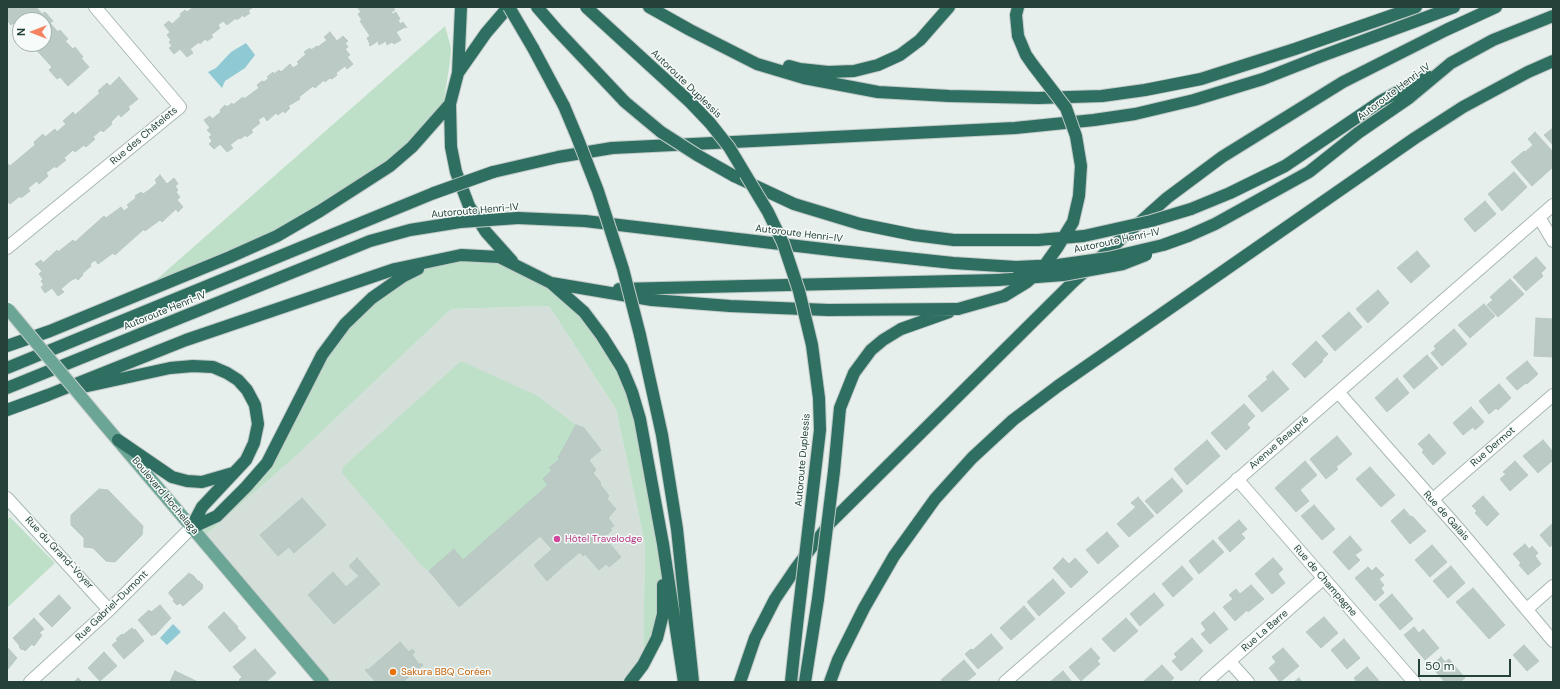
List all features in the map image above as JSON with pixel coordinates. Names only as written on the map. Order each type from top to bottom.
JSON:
[{"type":"highway","points":[[461,7],[458,73],[450,104],[451,147],[456,172],[469,206],[486,232],[516,266]]},
{"type":"highway","points":[[458,73],[486,33],[510,7],[564,106],[577,137],[600,198],[623,269],[640,335],[662,435],[677,529],[694,682]]},
{"type":"highway","points":[[537,7],[625,102],[661,132],[734,176],[794,204],[860,224],[914,235],[954,240],[1038,240],[1084,236],[1191,209],[1230,193],[1285,166],[1381,101],[1451,63]]},
{"type":"highway","name":"Autoroute Duplessis","points":[[586,7],[690,102],[710,123],[729,147],[768,212],[783,243],[799,291],[812,345],[819,398],[820,430],[791,682]]},
{"type":"highway","points":[[649,7],[669,19],[757,64],[804,78],[878,92],[949,96],[1038,98],[1102,96],[1145,90],[1201,79],[1295,49],[1416,7]]},
{"type":"highway","points":[[719,45],[800,69],[828,72],[854,71],[878,65],[900,55],[920,40],[949,7]]},
{"type":"highway","points":[[805,682],[818,599],[840,408],[854,373],[871,350],[883,340],[901,329],[958,309],[1004,296],[1027,282],[1042,269],[1057,248],[1072,222],[1079,196],[1081,166],[1076,136],[1066,108],[1026,55],[1018,36],[1016,15],[1018,7]]},
{"type":"highway","name":"Autoroute Henri-IV","points":[[7,368],[434,193],[493,172],[558,157],[612,148],[1015,128],[1094,120],[1134,114],[1194,100],[1263,79],[1454,7]]},
{"type":"highway","points":[[740,682],[755,638],[775,599],[830,523],[958,398],[1073,282],[1149,214],[1167,198],[1222,157],[1343,82],[1446,30],[1496,7]]},
{"type":"highway","name":"Autoroute Henri-IV","points":[[7,388],[370,241],[410,230],[460,222],[518,218],[585,221],[976,265],[1016,267],[1058,265],[1108,258],[1163,245],[1215,224],[1309,172],[1358,134],[1409,98],[1451,63],[1493,40],[1553,16]]},
{"type":"highway","points":[[830,682],[838,660],[864,608],[894,556],[935,499],[972,458],[1013,420],[1058,386],[1415,138],[1463,107],[1528,72],[1553,61]]},
{"type":"highway","points":[[7,346],[78,320],[277,236],[320,212],[390,166],[412,148],[450,104]]},
{"type":"highway","points":[[594,290],[646,287],[998,280],[1063,275],[1117,265],[1142,257],[1163,245]]},
{"type":"highway","points":[[7,410],[199,335],[395,269],[461,255],[499,257],[551,283],[584,312],[602,336],[622,368],[632,392],[640,419],[663,544],[684,682]]},
{"type":"highway","points":[[191,528],[217,516],[267,463],[322,355],[345,324],[372,298],[387,287],[402,277],[434,261]]},
{"type":"highway","points":[[551,283],[652,300],[730,306],[828,310],[958,309]]},
{"type":"highway","points":[[48,395],[170,368],[193,366],[213,367],[238,380],[247,390],[255,405],[258,424],[254,442],[246,460],[202,507],[191,528]]},
{"type":"highway","points":[[118,440],[166,473],[187,481],[202,482],[234,472]]},
{"type":"highway","points":[[630,682],[650,653],[657,638],[661,623],[663,593],[663,544]]},
{"type":"main road","name":"Boulevard Hochelaga","points":[[7,308],[191,528],[323,682]]},
{"type":"street","name":"Rue des Châtelets","points":[[7,248],[180,107],[95,7]]},
{"type":"street","name":"Avenue Beaupré","points":[[1005,682],[1553,206]]},
{"type":"street","points":[[1539,217],[1553,241]]},
{"type":"street","name":"Rue de Galais","points":[[1338,392],[1463,534],[1553,641]]},
{"type":"street","name":"Rue Dermot","points":[[1432,500],[1553,395]]},
{"type":"street","name":"Rue de Champagne","points":[[1237,480],[1414,682]]},
{"type":"street","name":"Rue du Grand-Voyer","points":[[7,498],[109,610]]},
{"type":"street","name":"Rue Gabriel-Dumont","points":[[30,682],[109,610],[191,528]]},
{"type":"street","name":"Rue La Barre","points":[[1206,682],[1323,579]]},
{"type":"street","points":[[1526,609],[1553,586]]},
{"type":"street","points":[[1230,662],[1248,682]]},
{"type":"shaded area","points":[[549,306],[616,409],[645,544],[643,665],[630,682],[323,682],[201,539],[297,455],[451,309]]},
{"type":"green space","points":[[445,26],[451,48],[444,100],[438,116],[427,131],[320,211],[140,294]]},
{"type":"green space","points":[[485,256],[569,298],[622,368],[663,544],[663,614],[643,665],[645,544],[616,409],[549,306],[451,309],[297,455],[201,539],[191,528],[246,487],[345,324],[434,261]]},
{"type":"green space","points":[[461,361],[538,396],[576,425],[558,458],[560,459],[549,468],[552,470],[543,479],[548,485],[463,560],[454,549],[429,571],[423,567],[342,473],[343,467]]},
{"type":"green space","points":[[10,517],[55,563],[7,608],[7,520]]},
{"type":"water","points":[[246,43],[255,55],[245,68],[225,81],[222,88],[208,72],[216,68],[231,52]]},
{"type":"water","points":[[173,624],[181,632],[167,645],[160,638]]},
{"type":"building","points":[[7,7],[36,7],[40,12],[12,12],[12,24],[7,20]]},
{"type":"building","points":[[196,7],[253,7],[248,11],[250,13],[244,17],[243,15],[237,20],[236,18],[227,25],[223,21],[218,25],[220,28],[211,35],[213,37],[207,41],[205,39],[200,44],[199,42],[190,49],[193,53],[187,57],[180,49],[174,54],[169,48],[172,46],[169,42],[171,40],[167,35],[170,32],[164,25],[169,21],[172,24],[185,10],[187,12]]},
{"type":"building","points":[[357,7],[393,7],[395,10],[391,12],[393,14],[396,12],[400,19],[398,20],[400,24],[403,22],[407,28],[405,27],[396,32],[401,40],[394,44],[392,42],[387,45],[386,41],[379,45],[378,41],[370,46],[367,38],[370,36],[360,21],[362,20],[358,14],[361,12]]},
{"type":"building","points":[[52,25],[58,32],[60,30],[68,39],[65,41],[73,49],[75,47],[83,57],[81,58],[89,67],[68,86],[60,77],[57,79],[49,70],[52,67],[38,52],[52,52]]},
{"type":"building","points":[[330,32],[337,41],[343,36],[348,41],[345,43],[348,47],[345,49],[350,55],[347,57],[353,64],[347,69],[345,66],[336,73],[337,75],[332,79],[330,78],[325,82],[324,80],[315,88],[313,86],[299,97],[300,99],[288,106],[290,108],[285,113],[283,111],[278,115],[276,113],[267,121],[264,116],[258,120],[260,123],[251,130],[253,132],[247,137],[246,135],[240,139],[239,138],[230,145],[233,148],[227,152],[220,144],[214,149],[209,144],[212,141],[209,137],[212,135],[207,130],[210,128],[204,120],[210,116],[212,119],[221,112],[220,110],[225,105],[227,107],[232,103],[233,105],[243,97],[244,99],[259,88],[257,85],[269,78],[267,77],[273,72],[274,74],[279,70],[281,72],[290,64],[293,68],[299,64],[297,62],[306,54],[304,52],[310,48],[311,50],[317,46],[318,47],[327,40],[324,37]]},
{"type":"building","points":[[119,77],[138,99],[128,107],[130,109],[121,117],[119,114],[111,122],[112,124],[103,132],[101,130],[93,137],[95,139],[86,147],[84,145],[75,152],[73,150],[64,158],[66,160],[56,168],[55,166],[46,173],[48,176],[39,184],[37,181],[28,188],[30,191],[21,198],[20,196],[10,204],[7,201],[7,165],[8,164],[10,166],[35,145],[34,142],[43,134],[45,137],[55,129],[57,132],[66,124],[63,121],[73,112],[75,115],[100,93],[98,91],[107,83],[110,86]]},
{"type":"building","points":[[1553,128],[1553,145],[1544,135]]},
{"type":"building","points":[[1535,132],[1553,152],[1553,167],[1532,186],[1511,162],[1533,145],[1528,139]]},
{"type":"building","points":[[1514,172],[1527,187],[1502,211],[1488,194]]},
{"type":"building","points":[[160,175],[167,184],[174,178],[178,184],[175,186],[178,190],[176,192],[180,197],[177,200],[183,207],[178,212],[176,209],[162,222],[160,220],[145,231],[144,229],[115,255],[113,253],[98,264],[95,260],[90,264],[91,266],[78,280],[76,278],[70,281],[61,289],[64,292],[58,296],[52,288],[45,293],[41,287],[44,285],[41,281],[43,279],[39,274],[42,271],[35,264],[41,260],[43,263],[57,250],[58,252],[73,240],[75,242],[104,216],[106,218],[121,207],[124,211],[129,207],[127,205],[136,198],[135,196],[141,192],[143,194],[157,183],[155,180]]},
{"type":"building","points":[[1485,201],[1496,214],[1475,232],[1464,219]]},
{"type":"building","points":[[1417,251],[1430,266],[1411,283],[1397,268]]},
{"type":"building","points":[[1536,257],[1546,268],[1541,273],[1543,276],[1526,291],[1513,277]]},
{"type":"building","points":[[1510,279],[1524,294],[1498,317],[1487,305],[1493,300],[1490,297]]},
{"type":"building","points":[[1378,290],[1389,303],[1368,323],[1356,309]]},
{"type":"building","points":[[1484,304],[1495,316],[1470,338],[1458,325]]},
{"type":"building","points":[[1349,312],[1362,327],[1335,351],[1322,336]]},
{"type":"building","points":[[1536,318],[1553,319],[1553,357],[1534,356]]},
{"type":"building","points":[[1454,329],[1467,344],[1442,366],[1431,353],[1436,349],[1434,346]]},
{"type":"building","points":[[1316,341],[1328,354],[1322,360],[1323,361],[1305,378],[1292,364]]},
{"type":"building","points":[[1427,355],[1438,368],[1414,389],[1403,376]]},
{"type":"building","points":[[1527,361],[1538,374],[1527,384],[1526,383],[1517,390],[1506,378]]},
{"type":"building","points":[[1273,371],[1289,389],[1262,412],[1248,396],[1268,379],[1266,377]]},
{"type":"building","points":[[1397,378],[1409,393],[1387,412],[1375,398]]},
{"type":"building","points":[[1499,384],[1511,398],[1498,410],[1496,408],[1489,414],[1479,401]]},
{"type":"building","points":[[1244,404],[1255,416],[1247,424],[1250,428],[1226,450],[1211,433]]},
{"type":"building","points":[[1471,407],[1484,422],[1475,430],[1473,427],[1463,435],[1453,423]]},
{"type":"building","points":[[576,425],[584,428],[601,450],[589,460],[596,470],[593,473],[609,496],[607,499],[616,509],[608,518],[614,526],[610,528],[612,530],[583,556],[580,552],[562,567],[549,552],[552,549],[540,536],[459,607],[429,571],[454,549],[463,560],[548,485],[543,479],[552,470],[549,468],[560,459],[558,458]]},
{"type":"building","points":[[1429,434],[1446,453],[1433,465],[1422,452],[1424,450],[1418,444]]},
{"type":"building","points":[[1337,436],[1352,454],[1336,467],[1338,469],[1326,479],[1310,459]]},
{"type":"building","points":[[1207,440],[1220,456],[1187,485],[1174,469]]},
{"type":"building","points":[[1543,440],[1553,452],[1553,460],[1538,473],[1523,456]]},
{"type":"building","points":[[1305,461],[1317,475],[1300,490],[1309,501],[1296,512],[1275,488]]},
{"type":"building","points":[[1515,461],[1528,475],[1510,491],[1500,479],[1506,474],[1503,472]]},
{"type":"building","points":[[1370,467],[1395,495],[1381,507],[1356,479]]},
{"type":"building","points":[[1172,478],[1183,491],[1157,514],[1145,501]]},
{"type":"building","points":[[99,489],[108,490],[143,526],[142,535],[115,562],[106,561],[93,548],[84,547],[84,538],[71,525],[71,515]]},
{"type":"building","points":[[1483,496],[1499,514],[1487,526],[1475,513],[1477,511],[1472,506]]},
{"type":"building","points":[[1138,497],[1154,516],[1129,537],[1117,524],[1136,507],[1131,503]]},
{"type":"building","points":[[302,498],[326,525],[294,553],[289,547],[278,556],[260,535]]},
{"type":"building","points":[[1314,505],[1335,529],[1322,540],[1301,516]]},
{"type":"building","points":[[1404,509],[1426,531],[1410,544],[1391,521]]},
{"type":"building","points":[[1239,520],[1247,529],[1241,534],[1245,538],[1230,552],[1218,538]]},
{"type":"building","points":[[1553,523],[1553,544],[1550,547],[1540,535]]},
{"type":"building","points":[[1107,532],[1119,546],[1098,564],[1086,550]]},
{"type":"building","points":[[1350,536],[1362,550],[1355,555],[1360,560],[1349,570],[1333,552]]},
{"type":"building","points":[[605,538],[621,557],[609,567],[606,564],[599,570],[585,554]]},
{"type":"building","points":[[1213,540],[1224,552],[1199,574],[1189,561]]},
{"type":"building","points":[[1525,544],[1529,549],[1532,546],[1538,553],[1535,556],[1541,564],[1528,575],[1519,565],[1521,563],[1513,554]]},
{"type":"building","points":[[1432,545],[1447,562],[1430,577],[1415,560]]},
{"type":"building","points":[[549,552],[562,567],[547,581],[534,565]]},
{"type":"building","points":[[357,558],[380,584],[334,624],[308,595],[333,572],[346,587],[359,576],[349,566]]},
{"type":"building","points":[[1063,558],[1069,564],[1075,558],[1088,572],[1071,588],[1053,568]]},
{"type":"building","points":[[1273,558],[1283,569],[1278,574],[1285,583],[1272,594],[1255,574]]},
{"type":"building","points":[[1182,566],[1193,579],[1173,597],[1162,584]]},
{"type":"building","points":[[1451,566],[1465,583],[1448,598],[1433,581]]},
{"type":"building","points":[[1368,567],[1372,571],[1376,567],[1384,575],[1379,579],[1384,585],[1381,588],[1384,593],[1375,601],[1355,578]]},
{"type":"building","points":[[189,573],[195,577],[194,579],[195,578],[198,581],[197,582],[199,581],[203,585],[203,588],[183,606],[180,603],[177,605],[173,601],[174,599],[169,592]]},
{"type":"building","points":[[1053,579],[1065,593],[1039,616],[1027,602]]},
{"type":"building","points":[[1251,585],[1264,599],[1248,612],[1247,610],[1235,621],[1223,607],[1233,599],[1229,595],[1236,589],[1240,594]]},
{"type":"building","points":[[1473,588],[1505,625],[1489,639],[1456,602]]},
{"type":"building","points":[[1154,593],[1164,605],[1140,626],[1130,614]]},
{"type":"building","points":[[1392,594],[1413,619],[1400,630],[1379,605]]},
{"type":"building","points":[[59,595],[71,608],[52,627],[39,614]]},
{"type":"building","points":[[160,605],[171,618],[155,635],[154,634],[152,636],[138,620],[149,610],[151,612]]},
{"type":"building","points":[[1024,606],[1035,619],[1011,640],[1000,628]]},
{"type":"building","points":[[224,612],[246,638],[230,652],[208,627]]},
{"type":"building","points":[[1214,612],[1228,629],[1210,644],[1201,634],[1206,630],[1201,623]]},
{"type":"building","points":[[1324,617],[1338,633],[1321,648],[1306,632]]},
{"type":"building","points":[[34,618],[44,629],[39,633],[42,635],[34,646],[32,644],[25,651],[19,647],[20,646],[13,638]]},
{"type":"building","points":[[1126,618],[1138,631],[1114,652],[1102,639]]},
{"type":"building","points":[[1414,627],[1419,633],[1423,629],[1439,648],[1425,660],[1404,635]]},
{"type":"building","points":[[132,628],[134,630],[135,629],[144,641],[124,659],[112,645],[118,640],[116,639]]},
{"type":"building","points":[[991,634],[1003,648],[978,669],[965,654],[971,649],[973,650]]},
{"type":"building","points":[[1192,638],[1203,651],[1181,671],[1172,661],[1177,657],[1174,654]]},
{"type":"building","points":[[1344,639],[1360,658],[1347,669],[1331,650]]},
{"type":"building","points":[[400,642],[409,652],[412,649],[415,652],[412,655],[420,665],[421,663],[423,665],[403,682],[376,682],[365,670],[368,670]]},
{"type":"building","points":[[1524,645],[1539,661],[1527,671],[1513,655]]},
{"type":"building","points":[[7,647],[17,658],[8,669],[7,668]]},
{"type":"building","points":[[1091,648],[1100,658],[1097,661],[1100,664],[1081,681],[1069,667]]},
{"type":"building","points":[[1283,648],[1299,666],[1280,682],[1269,668],[1276,662],[1272,657]]},
{"type":"building","points":[[255,649],[276,673],[266,682],[241,682],[239,680],[242,677],[233,667]]},
{"type":"building","points":[[104,652],[117,666],[100,681],[88,668]]},
{"type":"building","points":[[1441,657],[1445,662],[1449,659],[1465,678],[1460,682],[1445,682],[1431,666]]},
{"type":"building","points":[[964,660],[976,674],[966,682],[942,682],[941,680]]},
{"type":"building","points":[[1162,665],[1174,678],[1169,682],[1144,681]]},
{"type":"building","points":[[1367,667],[1380,682],[1357,682],[1354,678]]},
{"type":"building","points":[[175,671],[198,682],[170,682]]},
{"type":"building","points":[[1063,671],[1072,682],[1050,682]]},
{"type":"building","points":[[78,678],[82,682],[74,682]]},
{"type":"building","points":[[1299,678],[1302,682],[1294,682]]},
{"type":"place","name":"Hôtel Travelodge","points":[[557,539]]},
{"type":"place","name":"Sakura BBQ Coréen","points":[[393,672]]}]
